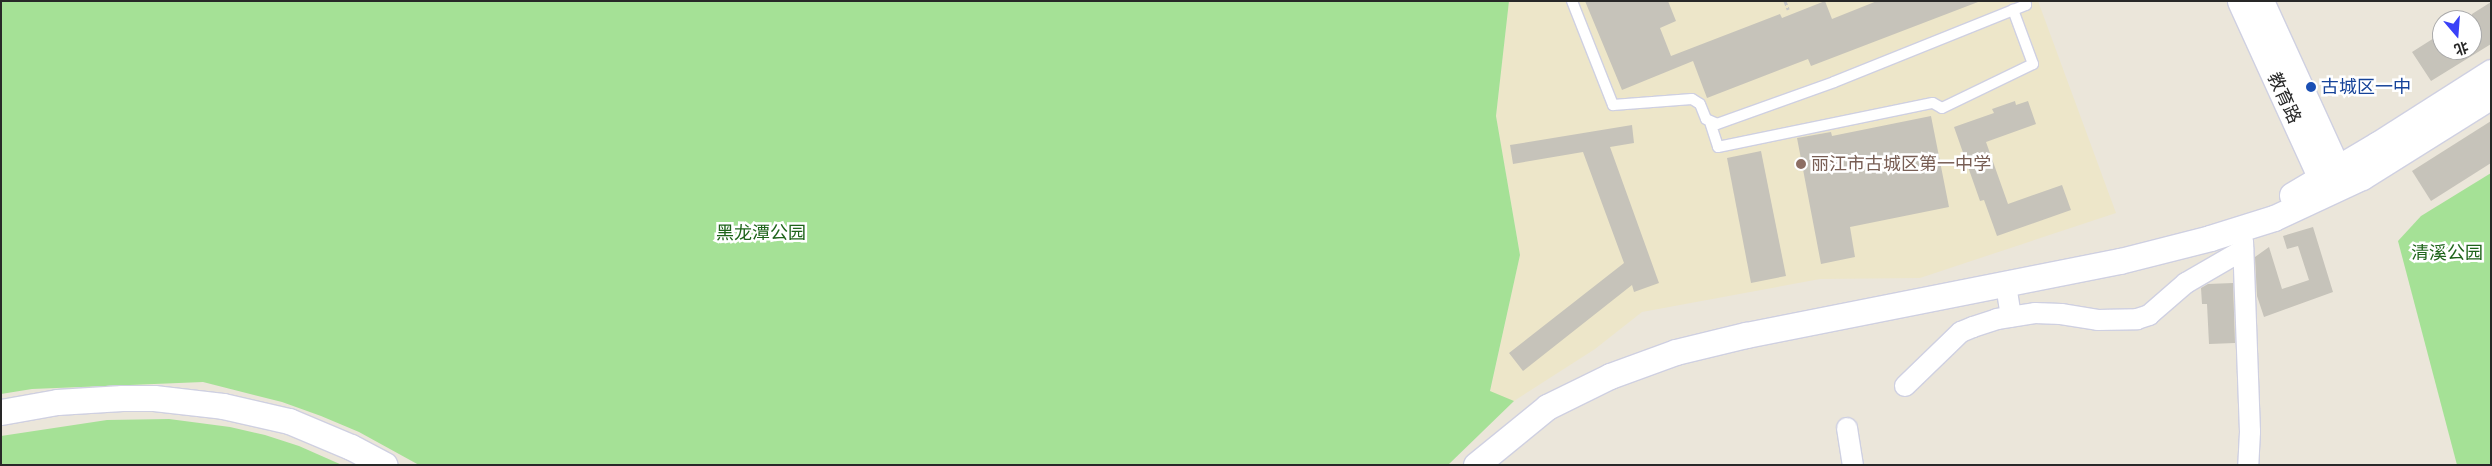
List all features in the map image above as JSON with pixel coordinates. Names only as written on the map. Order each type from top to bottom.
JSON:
[{"type":"street","name":"教育路","points":[[2240,1],[2333,182]]},
{"type":"street","name":"教育路","points":[[2261,1],[2333,182]]},
{"type":"street","points":[[1905,386],[1961,332],[1981,324],[2035,313],[2061,314],[2098,320],[2136,318],[2149,315],[2242,239],[2333,182],[2491,72]]},
{"type":"street","points":[[1476,465],[1547,407],[1578,390],[1642,363],[1728,338],[2006,286],[2120,262],[2210,238],[2333,182],[2389,161],[2491,96]]},
{"type":"street","points":[[2210,238],[2242,239]]},
{"type":"street","points":[[2242,239],[2250,432],[2248,465]]},
{"type":"street","points":[[2006,286],[2011,317]]},
{"type":"street","points":[[1,412],[57,402],[122,398],[163,399],[222,406],[289,422],[336,440],[385,465]]},
{"type":"street","points":[[1847,428],[1854,465]]},
{"type":"lane","points":[[1572,1],[1613,105],[1692,99],[1700,104],[1704,116],[1710,122],[1718,147],[1933,103],[1942,108],[2033,64],[2013,10]]},
{"type":"lane","points":[[1710,122],[1717,124],[1834,82],[2026,5],[2025,1]]},
{"type":"path","points":[[1785,1],[1788,9]]},
{"type":"shaded area","name":"丽江市古城区第一中学","points":[[1509,1],[2038,1],[2116,213],[1920,278],[1820,279],[1642,312],[1595,349],[1514,401],[1490,392],[1520,255],[1496,116]]},
{"type":"green space","name":"黑龙潭公园","points":[[1,1],[1509,1],[1496,116],[1520,255],[1490,391],[1514,401],[1448,465],[419,465],[359,432],[321,416],[282,402],[203,382],[32,389],[1,394]]},
{"type":"green space","name":"清溪公园","points":[[2491,173],[2491,465],[2457,465],[2398,241],[2421,216]]},
{"type":"green space","points":[[169,419],[230,427],[265,435],[299,446],[342,465],[1,465],[1,436],[107,420]]},
{"type":"building","points":[[1585,1],[1668,1],[1676,21],[1660,28],[1671,56],[1780,14],[1782,18],[1825,1],[1832,19],[1877,1],[1978,2],[1811,66],[1808,59],[1707,98],[1693,61],[1622,90]]},
{"type":"building","points":[[2491,2],[2491,44],[2482,50],[2482,10],[2478,10]]},
{"type":"building","points":[[2432,39],[2432,60],[2465,60],[2431,81],[2412,52]]},
{"type":"building","points":[[2015,101],[2016,105],[2028,101],[2036,124],[1986,142],[2008,204],[2062,185],[2071,210],[1997,236],[1984,200],[1980,201],[1954,127],[1994,113],[1992,109]]},
{"type":"building","points":[[1931,116],[1949,207],[1850,227],[1855,257],[1821,264],[1797,138],[1831,132],[1832,136]]},
{"type":"building","points":[[2491,121],[2491,163],[2431,201],[2412,171]]},
{"type":"building","points":[[1632,125],[1634,143],[1610,147],[1659,283],[1634,292],[1632,285],[1523,371],[1509,353],[1624,263],[1583,152],[1513,164],[1510,145]]},
{"type":"building","points":[[1761,151],[1786,276],[1751,283],[1727,158]]},
{"type":"building","points":[[2313,227],[2333,292],[2264,317],[2257,296],[2255,257],[2269,247],[2282,289],[2309,280],[2298,246],[2287,249],[2283,236]]},
{"type":"building","points":[[2233,283],[2235,343],[2209,344],[2207,304],[2202,304],[2201,288],[2208,284]]},
{"type":"place","name":"古城区一中","points":[[2311,87]]},
{"type":"place","name":"丽江市古城区第一中学","points":[[1801,164]]}]
